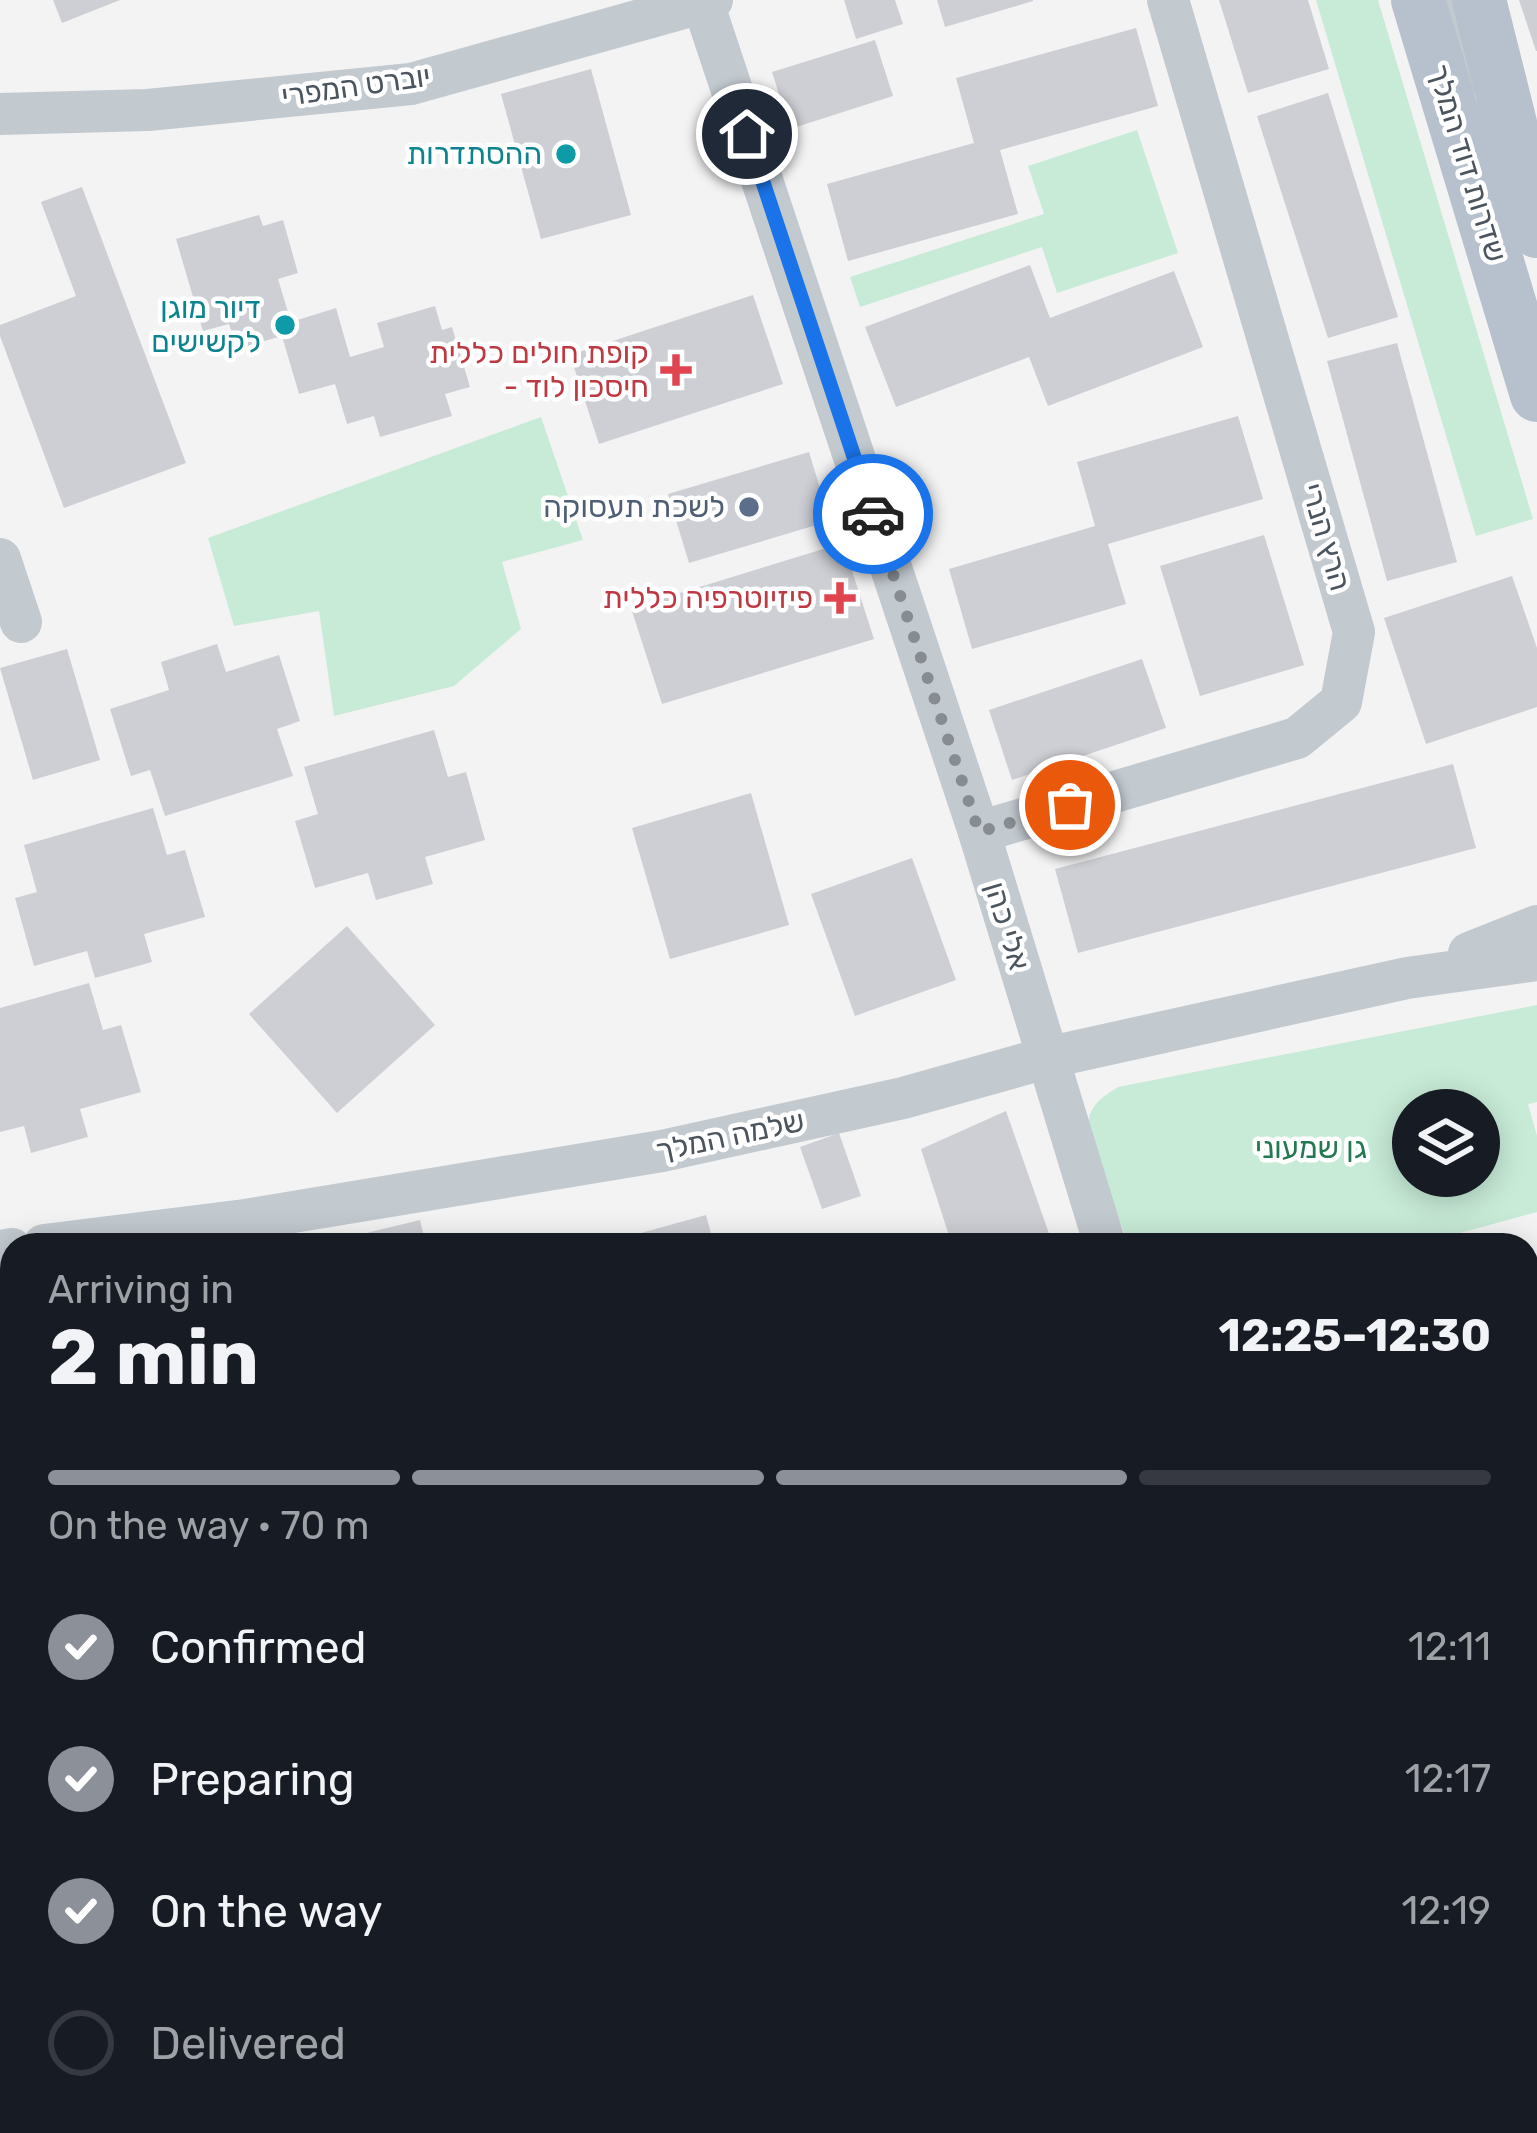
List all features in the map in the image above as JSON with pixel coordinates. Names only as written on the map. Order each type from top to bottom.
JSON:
[{"type":"main road","name":"שדרות דוד המלך","points":[[1418,0],[1537,395]]},
{"type":"main road","name":"שדרות דוד המלך","points":[[1479,0],[1537,231]]},
{"type":"street","name":"הרץ הנרי","points":[[979,832],[1298,738],[1341,702],[1354,632],[1168,0]]},
{"type":"street","points":[[1447,0],[1493,176],[1503,283]]},
{"type":"street","name":"אלי כהן","points":[[708,1],[979,832],[1101,1233]]},
{"type":"street","name":"יוברט המפרי","points":[[0,114],[148,110],[411,83],[708,1]]},
{"type":"street","points":[[0,559],[21,622]]},
{"type":"street","name":"שלמה המלך","points":[[1407,978],[1537,926]]},
{"type":"street","name":"שלמה המלך","points":[[249,1232],[767,1130],[1046,1058],[1407,978],[1537,960]]},
{"type":"green space","points":[[1316,0],[1378,0],[1533,519],[1476,536]]},
{"type":"green space","points":[[1137,130],[1178,253],[1057,293],[1042,247],[860,307],[850,277],[1044,214],[1028,166]]},
{"type":"green space","points":[[541,417],[583,540],[502,562],[521,629],[454,686],[334,716],[319,611],[234,626],[208,538]]},
{"type":"green space","name":"גן שמעוני","points":[[1537,1005],[1537,1102],[1528,1104],[1537,1136],[1537,1212],[1460,1233],[1124,1233],[1091,1141],[1090,1114],[1118,1087]]},
{"type":"building","points":[[53,0],[120,0],[62,23]]},
{"type":"building","points":[[844,0],[895,0],[903,24],[856,39]]},
{"type":"building","points":[[937,0],[1033,0],[1033,1],[945,27]]},
{"type":"building","points":[[1219,0],[1308,0],[1329,69],[1248,93]]},
{"type":"building","points":[[1519,0],[1537,0],[1537,51],[1536,51]]},
{"type":"building","points":[[1136,28],[1158,106],[1000,150],[1018,214],[848,261],[827,184],[974,143],[956,78]]},
{"type":"building","points":[[875,40],[893,96],[790,129],[772,72]]},
{"type":"building","name":"ההסתדרות","points":[[591,69],[631,215],[541,239],[501,94]]},
{"type":"building","points":[[1328,93],[1398,317],[1328,338],[1257,116]]},
{"type":"building","points":[[82,187],[186,463],[64,508],[0,336],[0,325],[76,296],[41,202]]},
{"type":"building","name":"דיור מוגן לקשישים","points":[[259,215],[263,226],[283,220],[298,273],[278,279],[291,322],[336,308],[350,357],[384,347],[377,323],[435,306],[442,330],[452,327],[470,387],[445,394],[452,416],[380,437],[374,416],[347,424],[335,384],[299,394],[282,336],[237,349],[229,324],[203,331],[176,239]]},
{"type":"building","points":[[1030,265],[1050,318],[1174,271],[1203,347],[1048,406],[1029,357],[896,407],[865,327]]},
{"type":"building","name":"קופת חולים כללית - חיסכון לוד","points":[[753,295],[783,384],[599,444],[570,355]]},
{"type":"building","points":[[1397,343],[1457,562],[1387,581],[1327,361]]},
{"type":"building","points":[[1238,416],[1263,499],[1108,544],[1126,604],[972,649],[949,569],[1095,526],[1077,462]]},
{"type":"building","name":"לשכת תעסוקה","points":[[809,452],[830,521],[689,563],[668,494]]},
{"type":"building","points":[[1264,535],[1304,665],[1200,696],[1160,566]]},
{"type":"building","points":[[843,543],[874,639],[662,704],[631,608]]},
{"type":"building","points":[[1512,576],[1537,648],[1537,707],[1426,744],[1384,618]]},
{"type":"building","points":[[217,644],[226,672],[279,655],[300,721],[277,729],[293,776],[165,816],[150,770],[131,776],[110,709],[169,690],[161,662]]},
{"type":"building","points":[[67,649],[100,760],[33,780],[0,668]]},
{"type":"building","points":[[1142,659],[1166,728],[1012,780],[989,710]]},
{"type":"building","points":[[434,730],[448,777],[466,772],[485,840],[425,857],[433,884],[376,900],[368,873],[315,888],[295,821],[318,814],[304,767]]},
{"type":"building","points":[[1453,764],[1476,848],[1078,953],[1055,869]]},
{"type":"building","points":[[751,793],[789,925],[670,959],[632,828]]},
{"type":"building","points":[[153,808],[167,855],[185,850],[205,917],[144,934],[152,962],[95,978],[87,951],[34,966],[15,898],[37,892],[24,845]]},
{"type":"building","points":[[912,858],[956,980],[855,1016],[811,894]]},
{"type":"building","points":[[347,926],[435,1025],[337,1113],[249,1014]]},
{"type":"building","points":[[89,983],[103,1030],[121,1025],[141,1092],[80,1109],[88,1137],[31,1153],[24,1126],[0,1132],[0,1008]]},
{"type":"building","points":[[1006,1111],[1049,1233],[948,1233],[921,1149]]},
{"type":"building","points":[[839,1133],[861,1196],[822,1209],[800,1147]]},
{"type":"building","points":[[706,1215],[711,1233],[641,1233]]},
{"type":"building","points":[[420,1220],[423,1233],[366,1233]]},
{"type":"way so far","points":[[873,514],[979,832],[1070,805]]},
{"type":"place","name":"ההסתדרות","points":[[566,154]]},
{"type":"place","name":"דיור מוגן לקשישים","points":[[285,325]]},
{"type":"place","name":"קופת חולים כללית - חיסכון לוד","points":[[676,370]]},
{"type":"place","name":"לשכת תעסוקה","points":[[749,507]]},
{"type":"place","name":"פיזיוטרפיה כללית","points":[[840,598]]},
{"type":"route","points":[[747,134],[873,514]]}]
